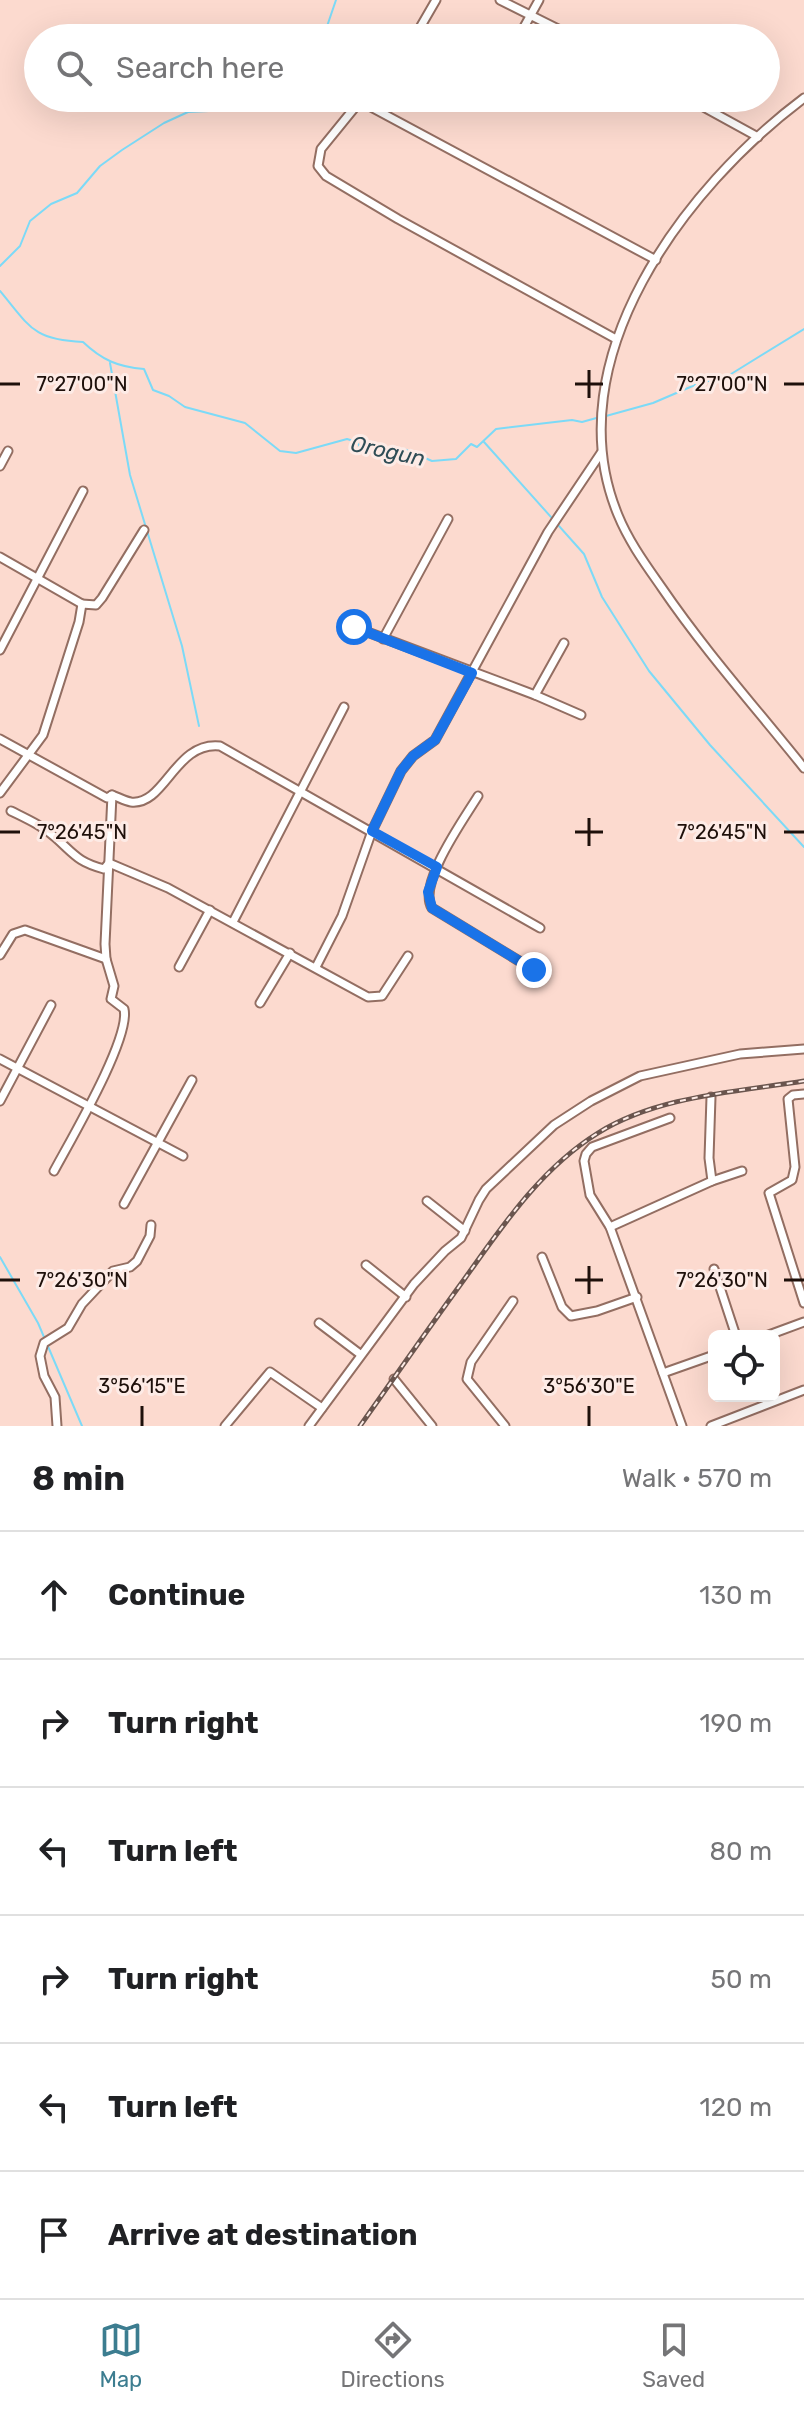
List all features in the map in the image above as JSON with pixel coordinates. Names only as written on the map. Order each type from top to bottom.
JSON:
[{"type":"street","points":[[422,24],[436,0]]},
{"type":"street","points":[[500,0],[550,24]]},
{"type":"street","points":[[526,24],[539,0]]},
{"type":"street","points":[[804,98],[723,170],[699,198],[656,260],[616,339],[606,380],[601,453],[618,515],[645,564],[681,616],[804,768]]},
{"type":"street","points":[[351,112],[321,149],[318,166],[326,176],[616,339]]},
{"type":"street","points":[[380,112],[656,260]]},
{"type":"street","points":[[712,112],[758,137]]},
{"type":"street","points":[[0,466],[8,451]]},
{"type":"street","points":[[316,967],[342,916],[372,831],[401,771],[413,756],[435,740],[548,532],[601,453]]},
{"type":"street","points":[[0,650],[83,491]]},
{"type":"street","points":[[383,639],[448,519]]},
{"type":"street","points":[[0,557],[82,604],[96,605],[144,530]]},
{"type":"street","points":[[0,793],[43,735],[82,604]]},
{"type":"street","points":[[354,627],[581,715]]},
{"type":"street","points":[[535,695],[564,643]]},
{"type":"street","points":[[233,922],[344,707]]},
{"type":"street","points":[[0,739],[107,798],[112,795],[132,802],[141,801],[156,792],[193,751],[208,745],[220,746],[540,928]]},
{"type":"street","points":[[54,1171],[119,1044],[126,1019],[124,1009],[111,999],[114,986],[106,959],[112,795]]},
{"type":"street","points":[[478,796],[437,867],[428,892],[432,908],[534,970]]},
{"type":"street","points":[[11,811],[38,824],[57,838],[73,857],[104,869],[109,863]]},
{"type":"street","points":[[109,863],[168,888],[368,997],[382,996],[387,991],[408,956]]},
{"type":"street","points":[[179,967],[210,910]]},
{"type":"street","points":[[0,955],[13,934],[25,930],[106,959]]},
{"type":"street","points":[[260,1003],[290,953]]},
{"type":"street","points":[[0,1101],[51,1005]]},
{"type":"street","points":[[309,1426],[360,1354],[406,1297],[445,1251],[461,1238],[479,1200],[512,1163],[554,1125],[626,1082],[662,1070],[740,1054],[804,1049]]},
{"type":"street","points":[[0,1059],[183,1156]]},
{"type":"street","points":[[124,1204],[192,1080]]},
{"type":"street","points":[[804,1094],[788,1099],[795,1167],[792,1180],[769,1193],[802,1286],[804,1303]]},
{"type":"street","points":[[711,1097],[709,1158],[712,1181]]},
{"type":"street","points":[[670,1118],[592,1147],[586,1154],[586,1181],[590,1195],[610,1227],[682,1426]]},
{"type":"street","points":[[610,1227],[712,1181],[742,1171]]},
{"type":"street","points":[[427,1201],[465,1231]]},
{"type":"street","points":[[57,1426],[55,1397],[44,1376],[40,1356],[44,1343],[68,1328],[82,1304],[113,1271],[130,1267],[137,1261],[150,1236],[151,1225]]},
{"type":"street","points":[[542,1257],[562,1307],[571,1316],[637,1297]]},
{"type":"street","points":[[366,1265],[406,1297]]},
{"type":"street","points":[[714,1269],[734,1330]]},
{"type":"street","points":[[505,1426],[467,1379],[471,1362],[513,1301]]},
{"type":"street","points":[[780,1331],[804,1322]]},
{"type":"street","points":[[319,1323],[360,1354]]},
{"type":"street","points":[[663,1373],[708,1357]]},
{"type":"street","points":[[225,1426],[270,1372],[322,1408]]},
{"type":"street","points":[[394,1379],[432,1426]]},
{"type":"street","points":[[711,1426],[804,1390]]},
{"type":"waterway","points":[[328,24],[336,0]]},
{"type":"waterway","points":[[0,266],[20,246],[30,221],[51,204],[77,193],[100,166],[122,150],[164,123],[188,112]]},
{"type":"waterway","name":"Orogun","points":[[0,291],[34,329],[53,338],[83,342],[111,362],[144,369],[153,390],[185,407],[245,423],[280,451],[296,453],[347,439],[369,451],[404,449],[432,461],[456,459],[471,444],[477,447],[496,429],[572,420],[582,422],[600,417]]},
{"type":"waterway","name":"Orogun","points":[[606,416],[653,403],[702,382],[723,379],[804,329]]},
{"type":"waterway","points":[[110,363],[130,475],[182,646],[199,726]]},
{"type":"waterway","points":[[484,442],[584,554],[602,597],[649,671],[710,745],[804,847]]},
{"type":"waterway","points":[[0,1257],[38,1323],[82,1426]]},
{"type":"railway","points":[[360,1426],[507,1220],[540,1182],[577,1148],[621,1121],[671,1103],[804,1081]]},
{"type":"route","points":[[354,627],[472,673],[435,740],[413,756],[401,771],[372,831],[437,867],[428,892],[432,908],[534,970]]}]
